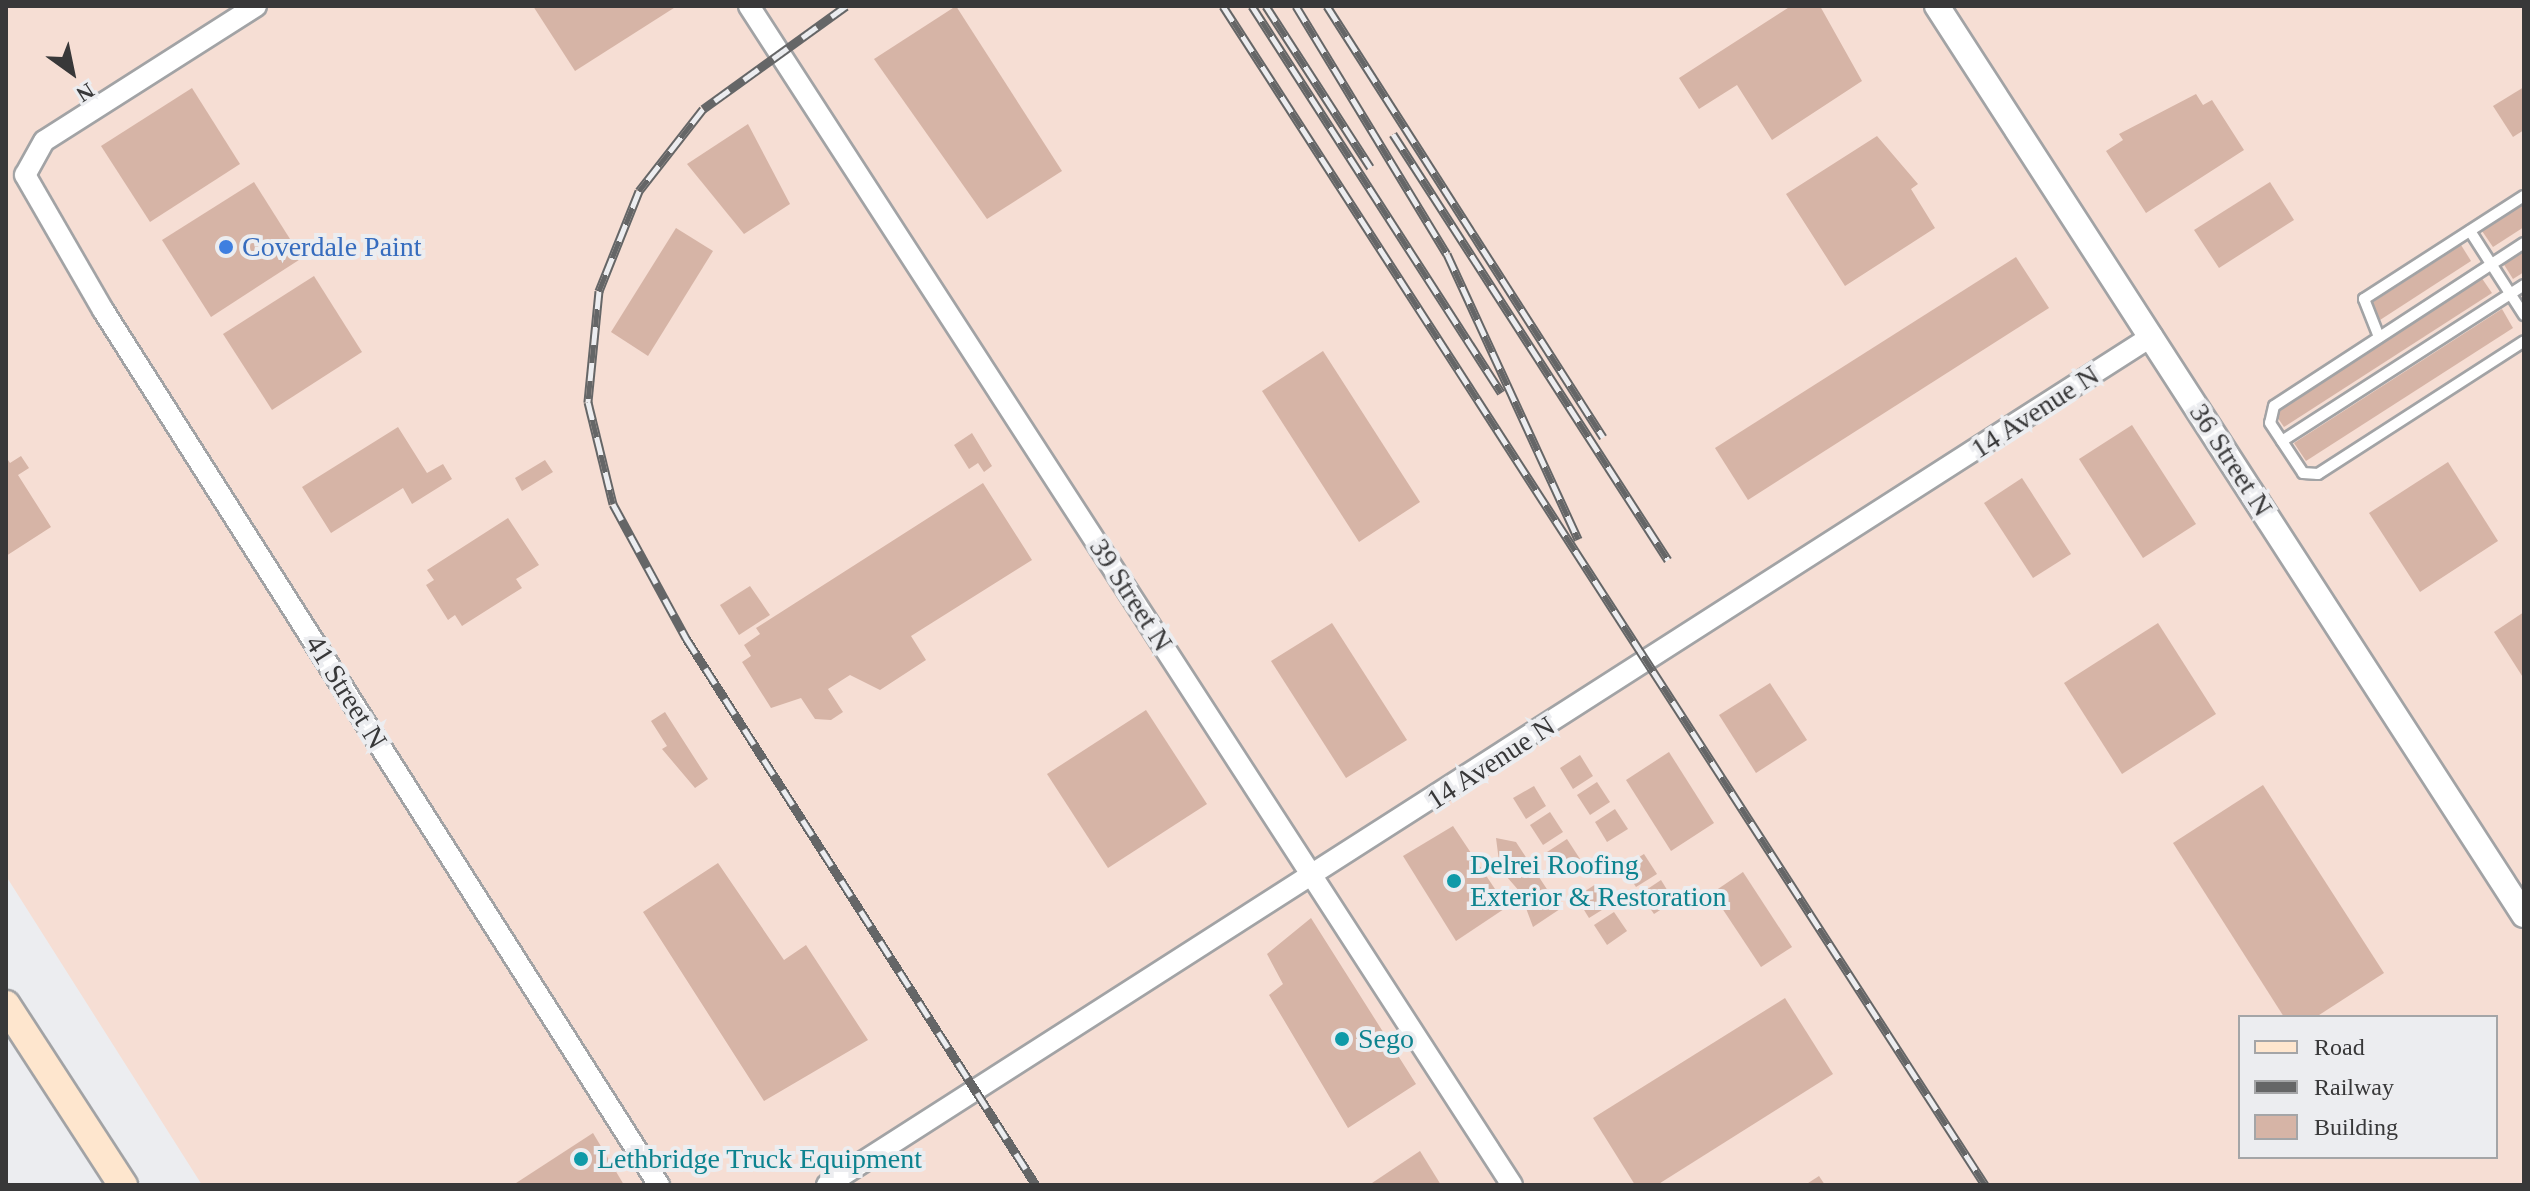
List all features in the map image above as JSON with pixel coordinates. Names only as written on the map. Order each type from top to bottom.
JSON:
[{"type":"main road","points":[[6,1005],[123,1185]]},
{"type":"street","name":"41 Street N","points":[[256,6],[44,141],[25,175],[659,1185]]},
{"type":"street","name":"39 Street N","points":[[749,6],[1512,1185]]},
{"type":"street","name":"36 Street N","points":[[1937,6],[2524,915]]},
{"type":"street","name":"14 Avenue N","points":[[827,1185],[1314,877],[2152,336]]},
{"type":"lane","points":[[2379,337],[2364,299],[2524,196]]},
{"type":"lane","points":[[2470,231],[2524,315]]},
{"type":"lane","points":[[2524,243],[2274,406],[2268,413],[2303,473],[2318,474],[2524,341]]},
{"type":"lane","points":[[2282,441],[2524,285]]},
{"type":"shaded area","points":[[6,6],[2524,6],[2524,1185],[202,1185],[6,876]]},
{"type":"building","points":[[533,6],[677,6],[575,71]]},
{"type":"building","points":[[956,6],[1062,171],[987,219],[874,59]]},
{"type":"building","points":[[1791,6],[1820,6],[1862,81],[1772,140],[1737,85],[1699,109],[1679,78]]},
{"type":"building","points":[[2524,87],[2524,130],[2513,137],[2493,106]]},
{"type":"building","points":[[192,88],[240,164],[150,222],[101,146]]},
{"type":"building","points":[[2196,94],[2203,105],[2212,100],[2244,150],[2146,213],[2106,151],[2123,140],[2119,134]]},
{"type":"building","points":[[748,124],[790,204],[744,234],[687,164]]},
{"type":"building","points":[[1877,136],[1918,184],[1911,189],[1935,228],[1845,286],[1786,194]]},
{"type":"building","points":[[254,182],[302,258],[211,317],[162,240]]},
{"type":"building","points":[[2270,182],[2294,220],[2219,268],[2194,230]]},
{"type":"building","points":[[2524,204],[2524,227],[2493,247],[2482,231]]},
{"type":"building","points":[[676,228],[713,251],[648,356],[611,332]]},
{"type":"building","points":[[2461,245],[2471,261],[2380,320],[2370,304]]},
{"type":"building","points":[[2524,249],[2524,272],[2513,279],[2503,263]]},
{"type":"building","points":[[2016,257],[2049,308],[1748,500],[1715,448]]},
{"type":"building","points":[[314,276],[362,352],[272,410],[223,334]]},
{"type":"building","points":[[2481,277],[2492,293],[2284,427],[2273,411]]},
{"type":"building","points":[[2502,309],[2513,328],[2306,461],[2294,443]]},
{"type":"building","points":[[1323,351],[1420,502],[1359,542],[1262,391]]},
{"type":"building","points":[[2132,425],[2196,524],[2143,558],[2079,459]]},
{"type":"building","points":[[398,427],[427,473],[443,464],[452,479],[412,504],[403,488],[331,533],[302,487]]},
{"type":"building","points":[[972,433],[992,466],[984,472],[978,463],[969,469],[954,445]]},
{"type":"building","points":[[21,456],[29,468],[18,475],[51,527],[6,556],[6,457],[10,463]]},
{"type":"building","points":[[545,460],[553,472],[522,491],[515,478]]},
{"type":"building","points":[[2448,462],[2498,541],[2420,592],[2369,513]]},
{"type":"building","points":[[2022,478],[2071,554],[2033,578],[1984,503]]},
{"type":"building","points":[[983,483],[1032,560],[911,636],[926,660],[880,690],[850,675],[828,689],[843,712],[831,720],[815,719],[801,698],[771,708],[742,662],[751,656],[744,645],[760,634],[756,628]]},
{"type":"building","points":[[508,518],[539,565],[516,579],[522,588],[462,626],[455,615],[448,620],[426,585],[434,580],[427,570]]},
{"type":"building","points":[[750,586],[770,615],[739,635],[720,605]]},
{"type":"building","points":[[2524,612],[2524,679],[2494,632]]},
{"type":"building","points":[[1332,623],[1407,740],[1346,778],[1271,661]]},
{"type":"building","points":[[2158,623],[2216,714],[2122,774],[2064,683]]},
{"type":"building","points":[[1770,683],[1807,740],[1756,773],[1719,715]]},
{"type":"building","points":[[1146,710],[1207,804],[1108,868],[1047,774]]},
{"type":"building","points":[[665,712],[708,779],[695,788],[662,749],[667,746],[651,721]]},
{"type":"building","points":[[1669,752],[1714,823],[1671,851],[1626,780]]},
{"type":"building","points":[[1580,755],[1593,776],[1573,789],[1560,768]]},
{"type":"building","points":[[1597,782],[1610,802],[1590,815],[1577,795]]},
{"type":"building","points":[[2263,785],[2384,973],[2319,1015],[2283,1015],[2173,843]]},
{"type":"building","points":[[1534,786],[1546,806],[1526,819],[1513,798]]},
{"type":"building","points":[[1615,809],[1628,829],[1607,842],[1595,822]]},
{"type":"building","points":[[1550,812],[1563,832],[1543,845],[1530,825]]},
{"type":"building","name":"Delrei Roofing Exterior & Restoration","points":[[1453,826],[1507,907],[1456,941],[1403,856]]},
{"type":"building","points":[[1496,838],[1516,842],[1560,909],[1533,927],[1520,892],[1500,869]]},
{"type":"building","points":[[1567,839],[1580,859],[1560,873],[1547,852]]},
{"type":"building","points":[[1644,854],[1657,874],[1636,887],[1623,867]]},
{"type":"building","points":[[718,863],[784,960],[806,945],[868,1040],[764,1101],[643,912]]},
{"type":"building","points":[[1743,872],[1792,947],[1761,967],[1712,893]]},
{"type":"building","points":[[1661,880],[1674,901],[1654,914],[1640,894]]},
{"type":"building","points":[[1596,884],[1610,905],[1589,918],[1576,897]]},
{"type":"building","points":[[1614,912],[1627,931],[1607,945],[1594,925]]},
{"type":"building","name":"Sego","points":[[1311,918],[1416,1084],[1348,1128],[1269,995],[1283,984],[1267,954]]},
{"type":"building","points":[[1785,998],[1833,1074],[1657,1185],[1635,1185],[1593,1118]]},
{"type":"building","name":"Lethbridge Truck Equipment","points":[[593,1133],[624,1185],[513,1185]]},
{"type":"building","points":[[1420,1151],[1441,1185],[1369,1185]]},
{"type":"building","points":[[1819,1176],[1825,1185],[1805,1185]]},
{"type":"railway","points":[[846,6],[703,109],[639,191],[599,291],[588,402],[613,504],[686,638],[1036,1185]]},
{"type":"railway","points":[[1223,6],[1985,1185]]},
{"type":"railway","points":[[1252,6],[1501,393]]},
{"type":"railway","points":[[1266,6],[1370,167]]},
{"type":"railway","points":[[1296,6],[1447,254],[1578,539]]},
{"type":"railway","points":[[1327,6],[1603,437]]},
{"type":"railway","points":[[1393,134],[1668,560]]},
{"type":"place","name":"Coverdale Paint","points":[[226,247]]},
{"type":"place","name":"Delrei Roofing Exterior & Restoration","points":[[1454,881]]},
{"type":"place","name":"Sego","points":[[1342,1039]]},
{"type":"place","name":"Lethbridge Truck Equipment","points":[[581,1159]]}]
